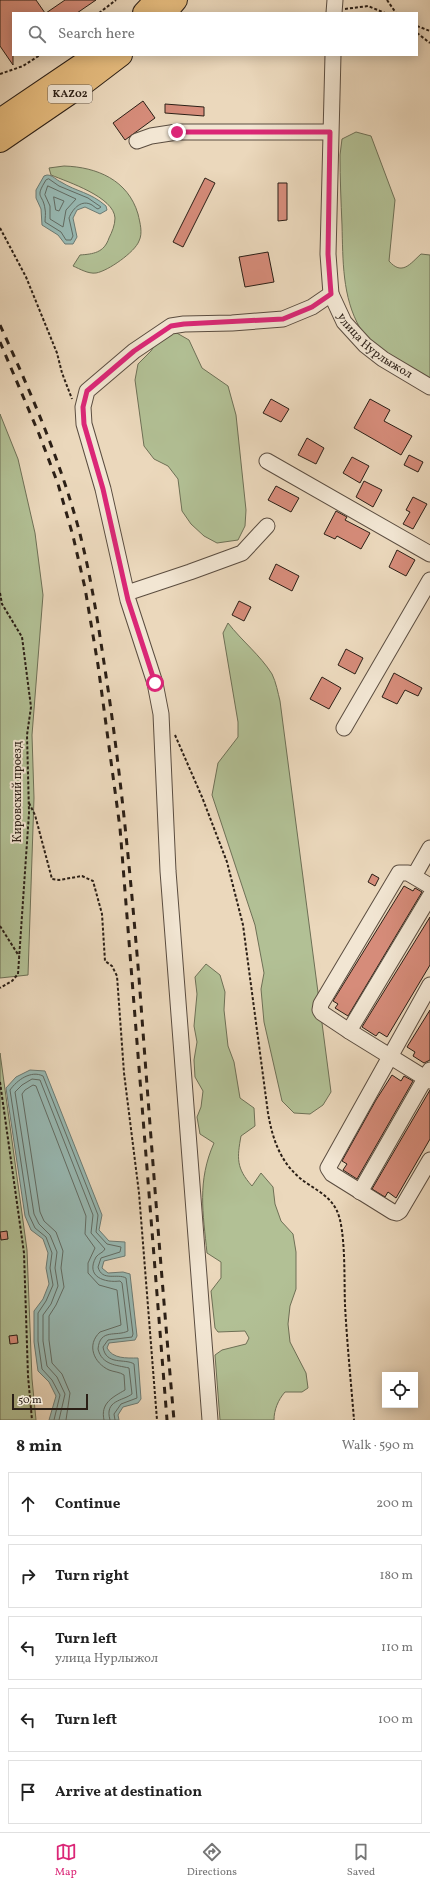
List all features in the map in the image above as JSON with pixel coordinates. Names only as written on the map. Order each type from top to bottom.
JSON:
[{"type":"highway","points":[[145,12],[156,0]]},
{"type":"highway","points":[[166,12],[176,0]]},
{"type":"highway","name":"KAZ02","points":[[6,126],[95,56]]},
{"type":"highway","name":"KAZ02","points":[[6,126],[79,87],[120,56]]},
{"type":"street","name":"улица Нурлыжол","points":[[333,56],[328,254],[331,294],[344,322],[365,345],[383,359],[430,386]]},
{"type":"street","points":[[137,141],[151,136],[177,132],[330,132]]},
{"type":"street","points":[[210,1420],[169,878],[161,714],[155,683],[127,593],[103,489],[84,424],[83,407],[87,391],[134,351],[171,326],[283,319],[312,307],[331,294]]},
{"type":"street","points":[[267,461],[430,554]]},
{"type":"street","points":[[127,593],[242,553],[267,526]]},
{"type":"street","points":[[344,728],[430,580]]},
{"type":"street","points":[[414,876],[430,848]]},
{"type":"street","points":[[360,1192],[428,1076],[390,1056],[322,1013],[320,1010],[321,1004],[399,874],[405,872],[430,886]]},
{"type":"street","points":[[349,1031],[430,896]]},
{"type":"street","points":[[430,985],[328,1170],[393,1212],[398,1212],[430,1160]]},
{"type":"path","points":[[100,12],[116,0]]},
{"type":"path","points":[[387,0],[395,12]]},
{"type":"path","points":[[334,8],[368,6],[383,12]]},
{"type":"path","points":[[418,26],[430,31]]},
{"type":"path","points":[[418,34],[430,43]]},
{"type":"path","points":[[0,74],[23,66],[38,56]]},
{"type":"path","points":[[0,228],[26,277],[57,353],[62,373],[84,424]]},
{"type":"path","name":"Кировский проезд","points":[[0,593],[1,605],[22,637],[31,707],[27,735],[29,804],[20,957],[18,974],[12,981],[0,988]]},
{"type":"path","points":[[174,734],[202,797],[226,862],[243,925],[268,1113],[274,1141],[285,1163],[294,1173],[324,1194],[331,1202],[340,1222],[346,1334],[354,1420]]},
{"type":"path","points":[[29,804],[35,816],[52,879],[59,880],[82,876],[94,881],[102,914],[105,960],[112,966],[117,976],[124,1073],[139,1193],[156,1420]]},
{"type":"path","points":[[0,926],[20,957]]},
{"type":"path","points":[[0,1082],[24,1253],[28,1376],[32,1420]]},
{"type":"green space","points":[[356,132],[371,136],[395,200],[389,261],[398,268],[402,268],[409,265],[421,254],[430,255],[430,381],[402,364],[373,343],[360,328],[350,304],[343,265],[340,155],[342,139]]},
{"type":"green space","points":[[64,166],[88,169],[110,178],[127,192],[138,214],[141,228],[139,241],[127,255],[101,272],[90,273],[73,266],[80,255],[98,252],[107,243],[114,226],[115,218],[113,210],[107,203],[89,191],[51,175],[49,168]]},
{"type":"green space","points":[[175,332],[189,340],[202,368],[228,386],[236,415],[246,510],[245,526],[238,540],[217,543],[204,536],[191,524],[182,511],[178,479],[168,466],[154,459],[144,446],[135,380],[138,364],[151,351],[160,337]]},
{"type":"green space","points":[[0,414],[18,459],[35,533],[43,595],[32,735],[34,798],[28,975],[0,978]]},
{"type":"green space","points":[[228,623],[272,674],[280,701],[331,1092],[323,1105],[310,1114],[294,1113],[282,1101],[264,1022],[261,989],[264,973],[255,925],[212,795],[218,763],[238,737],[238,722],[223,633]]},
{"type":"green space","points":[[206,964],[220,975],[225,992],[224,1010],[228,1046],[234,1062],[240,1098],[254,1108],[255,1126],[241,1136],[239,1151],[240,1168],[252,1186],[261,1173],[273,1187],[275,1204],[281,1221],[293,1234],[296,1252],[296,1289],[290,1306],[288,1324],[290,1342],[306,1373],[308,1388],[302,1392],[285,1392],[277,1405],[274,1420],[220,1420],[215,1355],[222,1350],[246,1344],[249,1338],[245,1331],[218,1332],[215,1328],[211,1291],[221,1278],[221,1262],[207,1253],[203,1211],[203,1184],[205,1171],[214,1143],[200,1134],[197,1117],[201,1107],[203,1091],[195,1077],[194,1060],[197,1042],[194,1026],[197,994],[195,977]]},
{"type":"green space","points":[[0,1053],[27,1250],[32,1379],[36,1420],[0,1420]]},
{"type":"water","points":[[47,175],[89,195],[106,206],[107,210],[100,214],[85,207],[77,210],[73,218],[77,237],[73,244],[65,244],[58,235],[42,225],[41,209],[36,198],[36,190],[44,176]]},
{"type":"water","points":[[30,1070],[45,1071],[102,1215],[99,1230],[109,1241],[125,1242],[125,1256],[104,1261],[102,1268],[108,1273],[123,1272],[130,1274],[137,1336],[135,1340],[109,1343],[107,1348],[116,1356],[124,1358],[138,1358],[141,1399],[138,1403],[123,1407],[118,1415],[119,1420],[49,1420],[56,1396],[49,1382],[38,1371],[34,1342],[34,1311],[43,1299],[49,1284],[46,1268],[48,1253],[43,1239],[31,1230],[25,1216],[6,1088],[16,1077]]},
{"type":"building","points":[[0,0],[36,0],[44,12],[12,12],[13,65],[0,46]]},
{"type":"building","points":[[65,0],[96,0],[78,12],[47,12]]},
{"type":"building","points":[[143,101],[155,118],[125,140],[113,123]]},
{"type":"building","points":[[165,104],[204,107],[204,116],[165,113]]},
{"type":"building","points":[[205,178],[215,183],[183,247],[173,242]]},
{"type":"building","points":[[278,183],[287,183],[287,220],[278,221]]},
{"type":"building","points":[[268,252],[274,282],[245,287],[239,257]]},
{"type":"building","points":[[271,399],[289,409],[281,422],[263,413]]},
{"type":"building","points":[[370,399],[390,410],[384,421],[412,436],[401,455],[354,428]]},
{"type":"building","points":[[307,438],[324,448],[316,464],[298,455]]},
{"type":"building","points":[[409,455],[423,462],[418,472],[404,465]]},
{"type":"building","points":[[352,457],[369,466],[360,483],[343,473]]},
{"type":"building","points":[[364,481],[382,490],[373,507],[356,497]]},
{"type":"building","points":[[276,486],[299,498],[291,512],[268,500]]},
{"type":"building","points":[[413,497],[427,504],[413,529],[403,524],[410,512],[406,510]]},
{"type":"building","points":[[336,511],[347,517],[345,520],[370,533],[361,549],[337,536],[335,539],[324,534]]},
{"type":"building","points":[[397,550],[415,560],[406,576],[389,567]]},
{"type":"building","points":[[276,564],[299,576],[292,591],[269,579]]},
{"type":"building","points":[[239,601],[251,607],[244,621],[232,615]]},
{"type":"building","points":[[346,649],[363,658],[355,674],[338,665]]},
{"type":"building","points":[[394,673],[422,688],[418,696],[405,690],[397,704],[382,697]]},
{"type":"building","points":[[322,677],[341,688],[329,709],[310,699]]},
{"type":"building","points":[[372,874],[379,878],[375,886],[368,882]]},
{"type":"building","points":[[404,886],[413,891],[415,888],[422,892],[348,1016],[335,1008],[338,1004],[333,1001]]},
{"type":"building","points":[[430,917],[430,965],[387,1037],[379,1032],[376,1036],[362,1027]]},
{"type":"building","points":[[430,1010],[430,1060],[424,1063],[413,1056],[415,1052],[407,1047]]},
{"type":"building","points":[[392,1075],[401,1081],[404,1076],[413,1081],[357,1179],[343,1170],[347,1164],[342,1161],[376,1100]]},
{"type":"building","points":[[430,1090],[430,1139],[396,1198],[388,1192],[385,1197],[372,1189]]},
{"type":"building","points":[[7,1231],[8,1239],[1,1240],[0,1232]]},
{"type":"building","points":[[17,1335],[18,1343],[10,1344],[9,1336]]},
{"type":"railway","points":[[0,325],[34,402],[64,481],[85,553],[99,631],[118,761],[129,869],[174,1420]]},
{"type":"railway","points":[[0,342],[39,434],[58,484],[73,536],[85,588],[98,665],[120,828],[167,1420]]},
{"type":"route","points":[[155,683],[128,600],[103,489],[84,424],[83,407],[87,391],[134,351],[171,326],[283,319],[299,314],[331,294],[328,254],[330,132],[177,132]]}]
